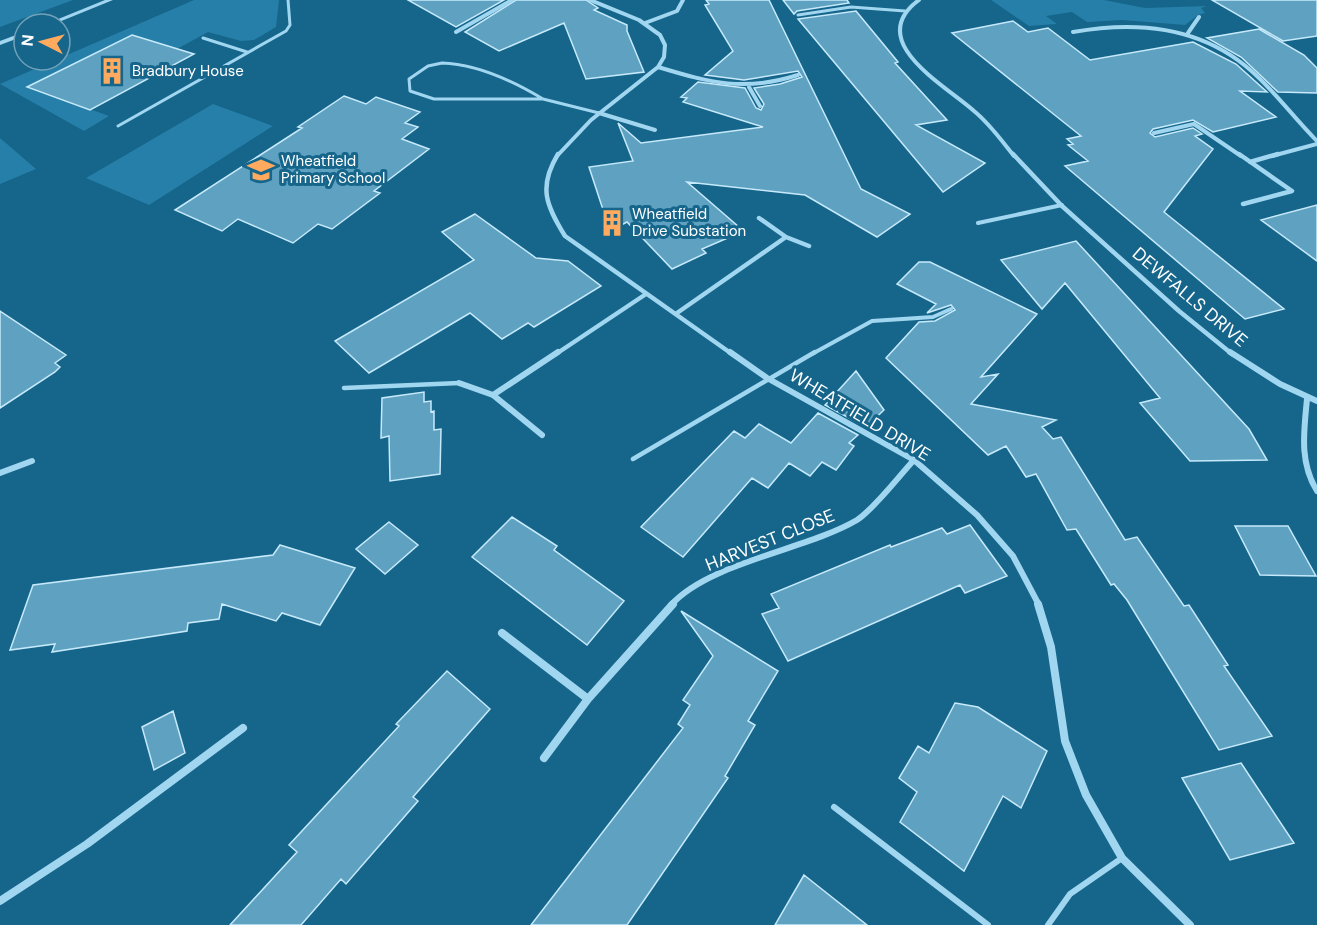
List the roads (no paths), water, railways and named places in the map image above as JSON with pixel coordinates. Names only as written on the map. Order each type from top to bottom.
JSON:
[{"type":"street","points":[[72,15],[110,0]]},
{"type":"street","points":[[497,0],[504,2]]},
{"type":"street","points":[[456,32],[504,2],[512,0]]},
{"type":"street","points":[[590,0],[645,23],[660,34],[666,44],[665,55],[658,67],[720,86],[749,87],[798,75]]},
{"type":"street","points":[[645,23],[677,11],[683,0]]},
{"type":"street","points":[[905,11],[917,0]]},
{"type":"street","name":"DEWFALLS DRIVE","points":[[905,11],[898,27],[904,49],[920,66],[953,91],[984,120],[1026,170],[1062,205],[1208,335],[1255,370],[1307,399],[1317,401]]},
{"type":"street","points":[[1188,33],[1199,17]]},
{"type":"street","points":[[1073,32],[1121,26],[1150,27],[1188,33],[1230,53],[1250,69],[1317,142],[1250,162]]},
{"type":"street","name":"WHEATFIELD DRIVE","points":[[658,67],[573,136],[553,162],[544,183],[553,218],[565,236],[646,294],[677,313],[723,349],[767,378],[914,460],[977,514],[1013,556],[1037,600],[1051,647],[1065,741],[1086,795],[1122,858],[1190,925]]},
{"type":"street","points":[[749,87],[760,106]]},
{"type":"street","points":[[599,113],[655,130]]},
{"type":"street","points":[[1154,133],[1194,124],[1292,190],[1243,204]]},
{"type":"street","points":[[759,218],[786,237],[809,246]]},
{"type":"street","points":[[677,313],[786,237]]},
{"type":"street","points":[[493,395],[646,294]]},
{"type":"street","points":[[459,383],[493,395],[542,435]]},
{"type":"street","points":[[1307,399],[1303,454],[1310,482],[1317,491]]},
{"type":"street","name":"HARVEST CLOSE","points":[[544,758],[588,699],[678,598],[723,572],[830,534],[860,518],[914,460]]},
{"type":"street","points":[[0,473],[32,461]]},
{"type":"street","points":[[502,633],[588,699]]},
{"type":"street","points":[[0,902],[87,844],[243,728]]},
{"type":"lane","points":[[118,126],[286,31],[290,25],[288,0]]},
{"type":"lane","points":[[798,15],[851,6],[905,11]]},
{"type":"lane","points":[[203,38],[247,52]]},
{"type":"lane","points":[[543,99],[527,89],[458,64],[441,63],[424,67],[409,79],[410,91],[434,99],[543,99],[599,113]]},
{"type":"lane","points":[[978,223],[1062,205]]},
{"type":"lane","name":"WHEATFIELD DRIVE","points":[[633,459],[767,378],[872,321],[933,316],[951,309]]},
{"type":"lane","points":[[344,388],[459,383]]},
{"type":"lane","points":[[834,807],[988,925]]},
{"type":"lane","points":[[1048,925],[1056,905],[1122,858]]},
{"type":"place","name":"Bradbury House","points":[[112,71]]},
{"type":"place","name":"Wheatfield Primary School","points":[[261,170]]},
{"type":"place","name":"Wheatfield Drive Substation","points":[[612,223]]}]
